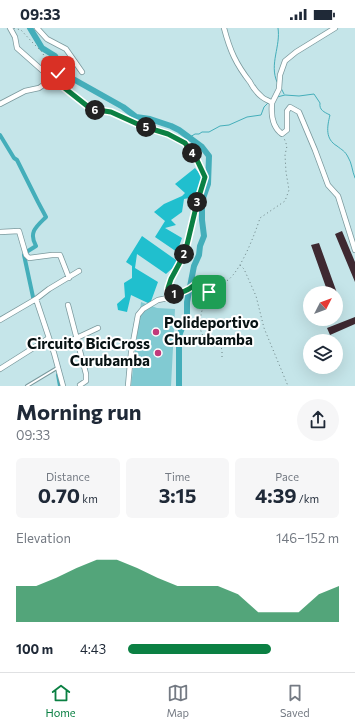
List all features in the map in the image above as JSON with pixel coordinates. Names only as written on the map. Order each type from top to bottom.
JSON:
[{"type":"street","points":[[10,28],[17,48],[52,79],[91,109],[111,112],[142,126],[168,134],[185,143],[197,160],[205,177],[185,253],[171,279],[168,288],[168,298],[158,300],[143,309],[138,315],[131,353],[128,386]]},
{"type":"street","points":[[37,28],[47,39],[66,49],[82,72]]},
{"type":"street","points":[[224,28],[234,59],[239,67],[255,91],[272,103]]},
{"type":"street","points":[[335,28],[296,52],[285,62],[281,68],[279,89],[272,103],[271,112],[277,130],[282,134],[288,130],[287,111],[290,107],[299,112],[328,185],[338,196],[355,250]]},
{"type":"street","points":[[0,104],[25,90],[39,88],[52,79],[60,77]]},
{"type":"street","points":[[0,232],[19,231],[26,255],[29,258],[60,255],[69,278]]},
{"type":"street","points":[[0,320],[79,271]]},
{"type":"street","points":[[36,299],[53,349],[63,386]]},
{"type":"street","points":[[68,305],[86,374],[86,381],[80,386]]},
{"type":"street","points":[[53,349],[98,328]]},
{"type":"street","points":[[0,369],[49,338]]},
{"type":"lane","points":[[27,386],[58,367]]},
{"type":"path","points":[[14,28],[21,30],[42,52],[49,65],[60,77]]},
{"type":"path","points":[[168,298],[194,287],[199,280],[206,279],[216,286],[229,279],[239,264],[257,228],[260,218],[285,201],[289,190],[285,160],[287,146],[282,134]]},
{"type":"path","points":[[239,264],[244,269],[256,296],[264,328],[288,386]]},
{"type":"path","points":[[213,284],[202,308],[200,328],[201,333],[205,338],[222,349],[222,360]]},
{"type":"shaded area","points":[[195,168],[204,179],[194,197],[184,199],[182,212],[171,220],[176,225],[165,228],[182,238],[177,252],[155,237],[165,221],[154,212],[164,204],[182,196],[185,193],[175,184]]},
{"type":"shaded area","points":[[142,236],[176,260],[177,264],[166,274],[137,254],[135,268],[158,282],[150,304],[131,295],[127,312],[118,310],[117,304],[125,297],[124,283],[132,278],[132,266],[126,262]]},
{"type":"shaded area","name":"Circuito BiciCross Curubamba","points":[[141,302],[157,308],[175,309],[171,386],[131,386]]},
{"type":"building","points":[[342,231],[355,262],[355,282],[335,234]]},
{"type":"building","points":[[319,243],[335,286],[326,286],[311,245]]},
{"type":"building","points":[[355,317],[355,324],[330,334],[327,328],[332,326],[343,326],[343,322]]},
{"type":"waterway","points":[[30,28],[42,48],[55,56],[66,75],[123,107],[136,117],[150,119],[179,130],[202,147],[209,156],[208,184],[202,201],[204,236],[200,246],[199,255],[194,266],[187,302],[187,315],[179,336],[179,386]]},
{"type":"waterway","points":[[277,82],[274,68],[278,42],[278,28]]},
{"type":"waterway","points":[[281,88],[284,94]]},
{"type":"waterway","points":[[277,97],[285,95],[299,96],[314,94],[320,103],[321,109],[330,115],[328,124],[330,140],[347,155],[355,178]]},
{"type":"waterway","points":[[190,137],[202,132],[209,132],[220,126],[229,125],[247,117],[261,115],[264,107],[268,103]]},
{"type":"waterway","points":[[0,135],[14,158],[17,160],[46,217],[37,226],[33,233],[36,246],[28,251]]},
{"type":"waterway","points":[[24,255],[33,297]]},
{"type":"waterway","points":[[58,375],[60,386]]},
{"type":"place","name":"Polideportivo Churubamba","points":[[156,332]]},
{"type":"place","name":"Circuito BiciCross Curubamba","points":[[158,353]]},
{"type":"route","points":[[58,73],[62,86],[91,109],[111,112],[142,126],[168,134],[185,143],[197,160],[205,177],[185,253],[171,279],[168,288],[168,298],[194,287],[199,280],[206,279],[213,284],[209,292]]}]
